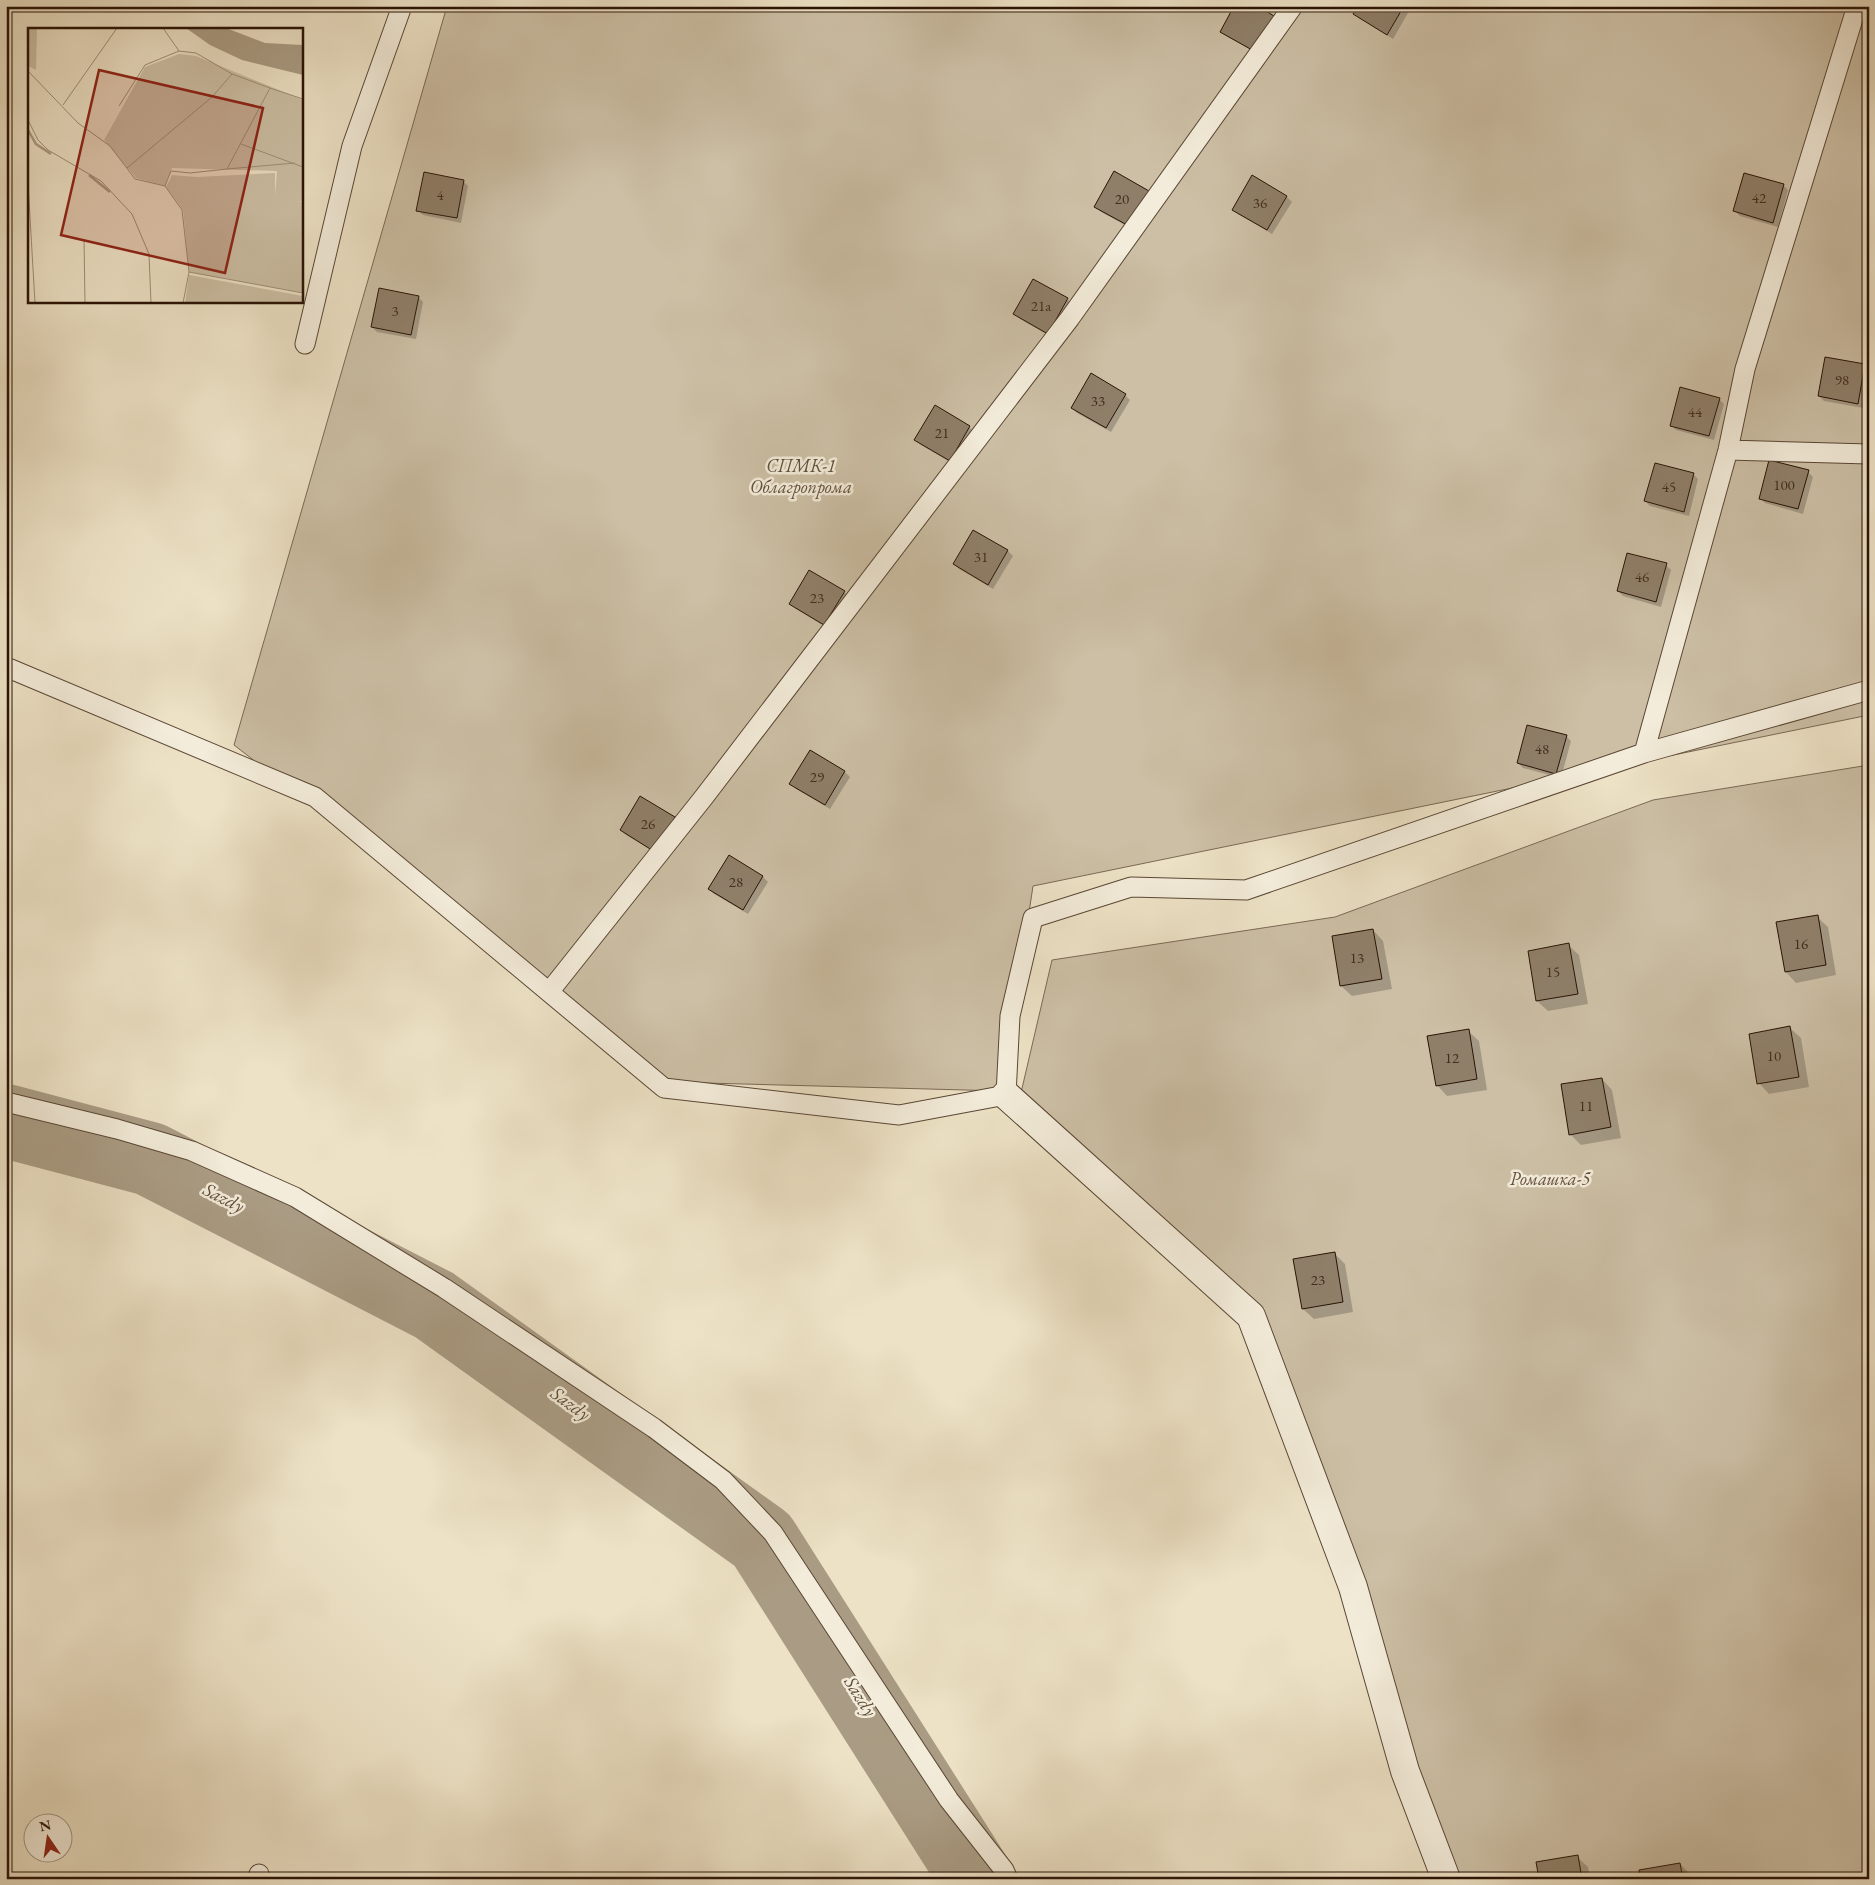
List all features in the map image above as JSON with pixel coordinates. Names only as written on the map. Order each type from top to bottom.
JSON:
[{"type":"street","points":[[1006,1095],[1251,1316],[1353,1587],[1405,1771],[1446,1879]]},
{"type":"lane","points":[[304,344],[352,146],[402,6]]},
{"type":"lane","points":[[549,992],[704,797],[1070,318],[1293,6]]},
{"type":"lane","points":[[1644,753],[1728,450],[1745,369],[1857,6]]},
{"type":"lane","points":[[1728,450],[1869,454]]},
{"type":"lane","points":[[6,667],[315,797],[664,1088],[898,1115],[1006,1095],[1010,1016],[1033,918],[1132,887],[1246,890],[1644,753],[1869,690]]},
{"type":"lane","points":[[6,1102],[117,1129],[192,1151],[295,1197],[452,1294],[654,1428],[723,1480],[773,1533],[949,1800],[1004,1870],[1008,1879]]},
{"type":"green space","name":"СПМК-1 Облагропрома","points":[[447,6],[1869,6],[1869,715],[1033,886],[1002,1091],[669,1082],[234,745]]},
{"type":"green space","name":"Ромашка-5","points":[[1869,765],[1869,1879],[1451,1879],[1260,1314],[1020,1097],[1052,960],[1335,917],[1653,800]]},
{"type":"building","points":[[1234,6],[1258,6],[1274,16],[1254,51],[1220,32]]},
{"type":"building","points":[[1357,6],[1404,6],[1387,35],[1353,14]]},
{"type":"building","points":[[1114,171],[1149,191],[1129,226],[1094,207]]},
{"type":"building","points":[[424,172],[464,180],[457,218],[416,211]]},
{"type":"building","points":[[1744,173],[1784,184],[1773,223],[1733,211]]},
{"type":"building","points":[[1252,175],[1287,196],[1267,230],[1232,210]]},
{"type":"building","points":[[1033,279],[1068,298],[1048,334],[1013,314]]},
{"type":"building","points":[[379,288],[419,296],[411,335],[371,327]]},
{"type":"building","points":[[1825,357],[1865,364],[1858,404],[1818,396]]},
{"type":"building","points":[[1091,373],[1126,394],[1106,428],[1071,408]]},
{"type":"building","points":[[1680,387],[1720,398],[1709,436],[1670,426]]},
{"type":"building","points":[[935,405],[970,426],[950,461],[914,440]]},
{"type":"building","points":[[1769,460],[1809,470],[1798,509],[1759,499]]},
{"type":"building","points":[[1655,463],[1694,473],[1684,512],[1644,501]]},
{"type":"building","points":[[973,530],[1008,550],[988,585],[953,564]]},
{"type":"building","points":[[1627,553],[1667,563],[1656,602],[1617,591]]},
{"type":"building","points":[[809,570],[845,591],[824,625],[789,604]]},
{"type":"building","points":[[1527,725],[1567,735],[1556,774],[1517,763]]},
{"type":"building","points":[[810,750],[845,771],[825,805],[789,784]]},
{"type":"building","points":[[640,796],[675,817],[655,852],[620,830]]},
{"type":"building","points":[[729,855],[763,876],[743,910],[708,889]]},
{"type":"building","points":[[1818,915],[1826,965],[1785,972],[1776,922]]},
{"type":"building","points":[[1373,929],[1382,979],[1340,986],[1332,936]]},
{"type":"building","points":[[1569,943],[1578,994],[1536,1001],[1528,951]]},
{"type":"building","points":[[1790,1026],[1799,1077],[1757,1084],[1749,1034]]},
{"type":"building","points":[[1469,1029],[1477,1079],[1436,1086],[1427,1036]]},
{"type":"building","points":[[1602,1078],[1611,1127],[1569,1135],[1561,1084]]},
{"type":"building","points":[[1335,1252],[1343,1302],[1302,1309],[1293,1259]]},
{"type":"building","points":[[1578,1855],[1582,1879],[1539,1879],[1536,1862]]},
{"type":"building","points":[[1680,1863],[1683,1879],[1640,1879],[1639,1870]]},
{"type":"waterway","name":"Sazdy","points":[[6,1121],[150,1159],[434,1305],[762,1540],[977,1879]]}]
